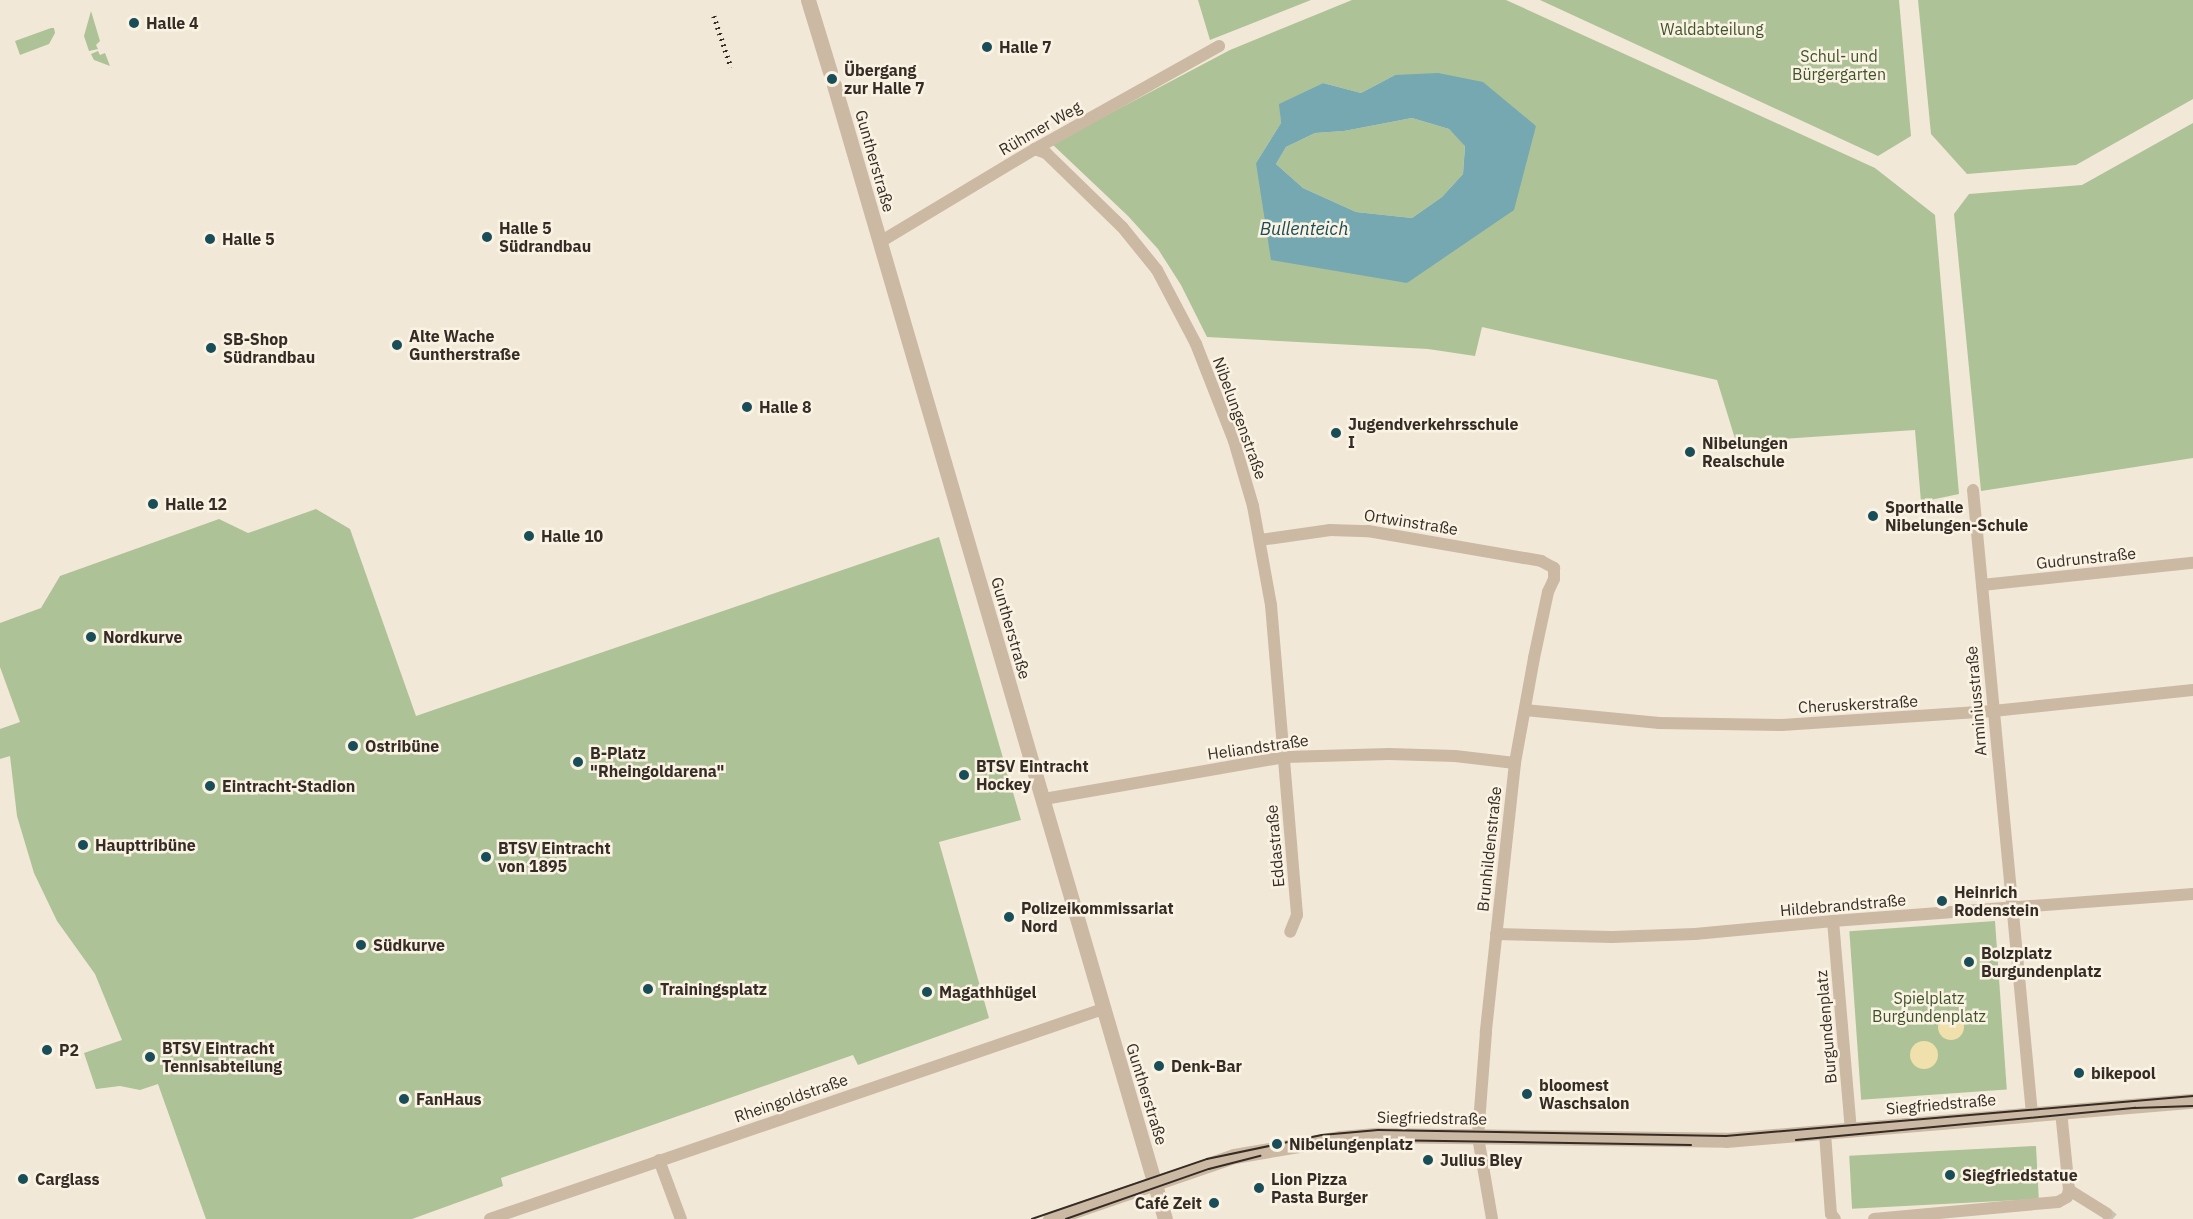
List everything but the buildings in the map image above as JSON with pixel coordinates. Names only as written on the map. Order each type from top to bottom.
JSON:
[{"type":"street","name":"Guntherstraße","points":[[808,0],[1155,1181]]},
{"type":"street","name":"Rühmer Weg","points":[[880,242],[1035,149],[1219,46]]},
{"type":"street","name":"Nibelungenstraße","points":[[1035,149],[1046,153],[1143,249],[1173,296],[1196,344],[1231,432],[1243,469],[1260,540],[1272,615],[1285,757]]},
{"type":"street","name":"Arminiusstraße","points":[[1973,490],[2012,909]]},
{"type":"street","name":"Ortwinstraße","points":[[1260,540],[1329,530],[1368,531],[1541,561],[1554,568]]},
{"type":"street","name":"Gudrunstraße","points":[[1982,585],[2193,563]]},
{"type":"street","name":"Brunhildenstraße","points":[[1492,1219],[1478,1137],[1496,934],[1515,763],[1548,592],[1554,579],[1554,568]]},
{"type":"street","name":"Cheruskerstraße","points":[[1525,710],[1659,723],[1772,725],[1994,711],[2193,690]]},
{"type":"street","name":"Heliandstraße","points":[[1044,799],[1285,757],[1396,754],[1455,756],[1515,763]]},
{"type":"street","name":"Eddastraße","points":[[1285,757],[1297,915],[1290,932]]},
{"type":"street","name":"Hildebrandstraße","points":[[1496,934],[1612,937],[1685,934],[2193,894]]},
{"type":"street","points":[[2012,909],[2032,1114]]},
{"type":"street","name":"Burgundenplatz","points":[[1833,921],[1851,1130]]},
{"type":"street","name":"Rheingoldstraße","points":[[490,1219],[1103,1009]]},
{"type":"street","name":"Siegfriedstraße","points":[[1050,1219],[1155,1181],[1234,1156],[1299,1143],[1378,1135],[1726,1140],[2193,1101]]},
{"type":"street","points":[[1874,1219],[2058,1202],[2067,1197],[2069,1190],[2061,1111]]},
{"type":"street","points":[[1825,1133],[1831,1217]]},
{"type":"street","points":[[659,1160],[681,1219]]},
{"type":"street","points":[[1155,1181],[1165,1219]]},
{"type":"street","points":[[2069,1190],[2106,1213]]},
{"type":"green space","points":[[1198,0],[1311,0],[1210,40]]},
{"type":"green space","points":[[1352,0],[1506,0],[1875,168],[1935,215],[1959,494],[1921,502],[1915,430],[1736,442],[1717,380],[1482,327],[1475,356],[1428,349],[1207,337],[1181,285],[1158,249],[1128,216],[1052,144],[1230,50]],"holes":[[[1395,75],[1536,126],[1407,283],[1256,163],[1281,123],[1280,104],[1323,83],[1361,93]]]},
{"type":"green space","name":"Schul- und Bürgergarten","points":[[1540,0],[1899,0],[1911,136],[1878,156]]},
{"type":"green space","points":[[1918,0],[2193,0],[2193,99],[2076,165],[1967,174],[1931,134]]},
{"type":"green space","points":[[91,11],[100,41],[96,45],[98,49],[89,51],[84,36]]},
{"type":"green space","points":[[54,28],[55,33],[49,44],[20,55],[15,41]]},
{"type":"green space","points":[[98,51],[100,55],[105,53],[110,66],[94,60],[91,54]]},
{"type":"green space","points":[[1412,118],[1449,129],[1465,145],[1463,174],[1442,197],[1412,218],[1356,212],[1303,188],[1276,164],[1286,147],[1315,133],[1344,131]]},
{"type":"green space","points":[[2193,123],[2193,458],[1981,491],[1954,214],[1969,194],[2082,185]]},
{"type":"green space","name":"BTSV Eintracht von 1895","points":[[316,509],[350,529],[416,716],[939,537],[1021,820],[939,842],[989,1018],[858,1065],[853,1055],[501,1178],[503,1186],[412,1219],[206,1219],[158,1084],[140,1090],[120,1086],[96,1089],[84,1053],[122,1040],[95,974],[57,921],[34,873],[17,816],[10,756],[0,759],[0,729],[20,722],[0,667],[0,623],[41,608],[60,576],[219,519],[248,533]]},
{"type":"green space","name":"Spielplatz Burgundenplatz","points":[[1995,921],[2007,1090],[1861,1100],[1849,931]]},
{"type":"green space","points":[[2036,1146],[2039,1199],[1852,1209],[1849,1156]]},
{"type":"sand","points":[[1951,1014],[1960,1018],[1964,1027],[1960,1036],[1951,1040],[1942,1036],[1938,1027],[1942,1018]]},
{"type":"sand","points":[[1924,1041],[1934,1045],[1938,1055],[1934,1065],[1924,1069],[1914,1065],[1910,1055],[1914,1045]]},
{"type":"water","name":"Bullenteich","points":[[1438,73],[1483,82],[1536,126],[1514,210],[1407,283],[1271,260],[1256,163],[1281,123],[1279,104],[1323,83],[1361,93],[1395,75]],"holes":[[[1412,118],[1449,129],[1465,146],[1463,174],[1442,197],[1412,218],[1356,212],[1303,188],[1276,164],[1286,147],[1315,133],[1344,131]]]},
{"type":"tunnel","points":[[2106,1213],[2113,1219]]},
{"type":"tram line","points":[[1032,1219],[1207,1159],[1322,1135],[1378,1130],[1726,1136],[2193,1096]]},
{"type":"tram line","points":[[1796,1140],[2135,1108],[2193,1106]]},
{"type":"tram line","points":[[1289,1151],[1379,1140],[1691,1145]]},
{"type":"tram line","points":[[1066,1219],[1209,1169],[1260,1156]]},
{"type":"railway","points":[[714,16],[731,67]]},
{"type":"place","name":"Halle 4","points":[[134,23]]},
{"type":"place","name":"Halle 7","points":[[987,47]]},
{"type":"place","name":"Übergang zur Halle 7","points":[[832,79]]},
{"type":"place","name":"Halle 5 Südrandbau","points":[[487,237]]},
{"type":"place","name":"Halle 5","points":[[210,239]]},
{"type":"place","name":"Alte Wache Guntherstraße","points":[[397,345]]},
{"type":"place","name":"SB-Shop Südrandbau","points":[[211,348]]},
{"type":"place","name":"Halle 8","points":[[747,407]]},
{"type":"place","name":"Jugendverkehrsschule I","points":[[1336,433]]},
{"type":"place","name":"Nibelungen Realschule","points":[[1690,452]]},
{"type":"place","name":"Halle 12","points":[[153,504]]},
{"type":"place","name":"Sporthalle Nibelungen-Schule","points":[[1873,516]]},
{"type":"place","name":"Halle 10","points":[[529,536]]},
{"type":"place","name":"Nordkurve","points":[[91,637]]},
{"type":"place","name":"Ostribüne","points":[[353,746]]},
{"type":"place","name":"B-Platz \"Rheingoldarena\"","points":[[578,762]]},
{"type":"place","name":"BTSV Eintracht Hockey","points":[[964,775]]},
{"type":"place","name":"Eintracht-Stadion","points":[[210,786]]},
{"type":"place","name":"Haupttribüne","points":[[83,845]]},
{"type":"place","name":"BTSV Eintracht von 1895","points":[[486,857]]},
{"type":"place","name":"Heinrich Rodenstein","points":[[1942,901]]},
{"type":"place","name":"Polizeikommissariat Nord","points":[[1009,917]]},
{"type":"place","name":"Südkurve","points":[[361,945]]},
{"type":"place","name":"Bolzplatz Burgundenplatz","points":[[1969,962]]},
{"type":"place","name":"Trainingsplatz","points":[[648,989]]},
{"type":"place","name":"Magathhügel","points":[[927,992]]},
{"type":"place","name":"P2","points":[[47,1050]]},
{"type":"place","name":"BTSV Eintracht Tennisabteilung","points":[[150,1057]]},
{"type":"place","name":"Denk-Bar","points":[[1159,1066]]},
{"type":"place","name":"bikepool","points":[[2079,1073]]},
{"type":"place","name":"bloomest Waschsalon","points":[[1527,1094]]},
{"type":"place","name":"FanHaus","points":[[404,1099]]},
{"type":"place","name":"Nibelungenplatz","points":[[1277,1144]]},
{"type":"place","name":"Julius Bley","points":[[1428,1160]]},
{"type":"place","name":"Siegfriedstatue","points":[[1950,1175]]},
{"type":"place","name":"Carglass","points":[[23,1179]]},
{"type":"place","name":"Lion Pizza Pasta Burger","points":[[1259,1188]]},
{"type":"place","name":"Café Zeit","points":[[1214,1203]]},
{"type":"park label","name":"Waldabteilung","points":[[1712,29]]}]
